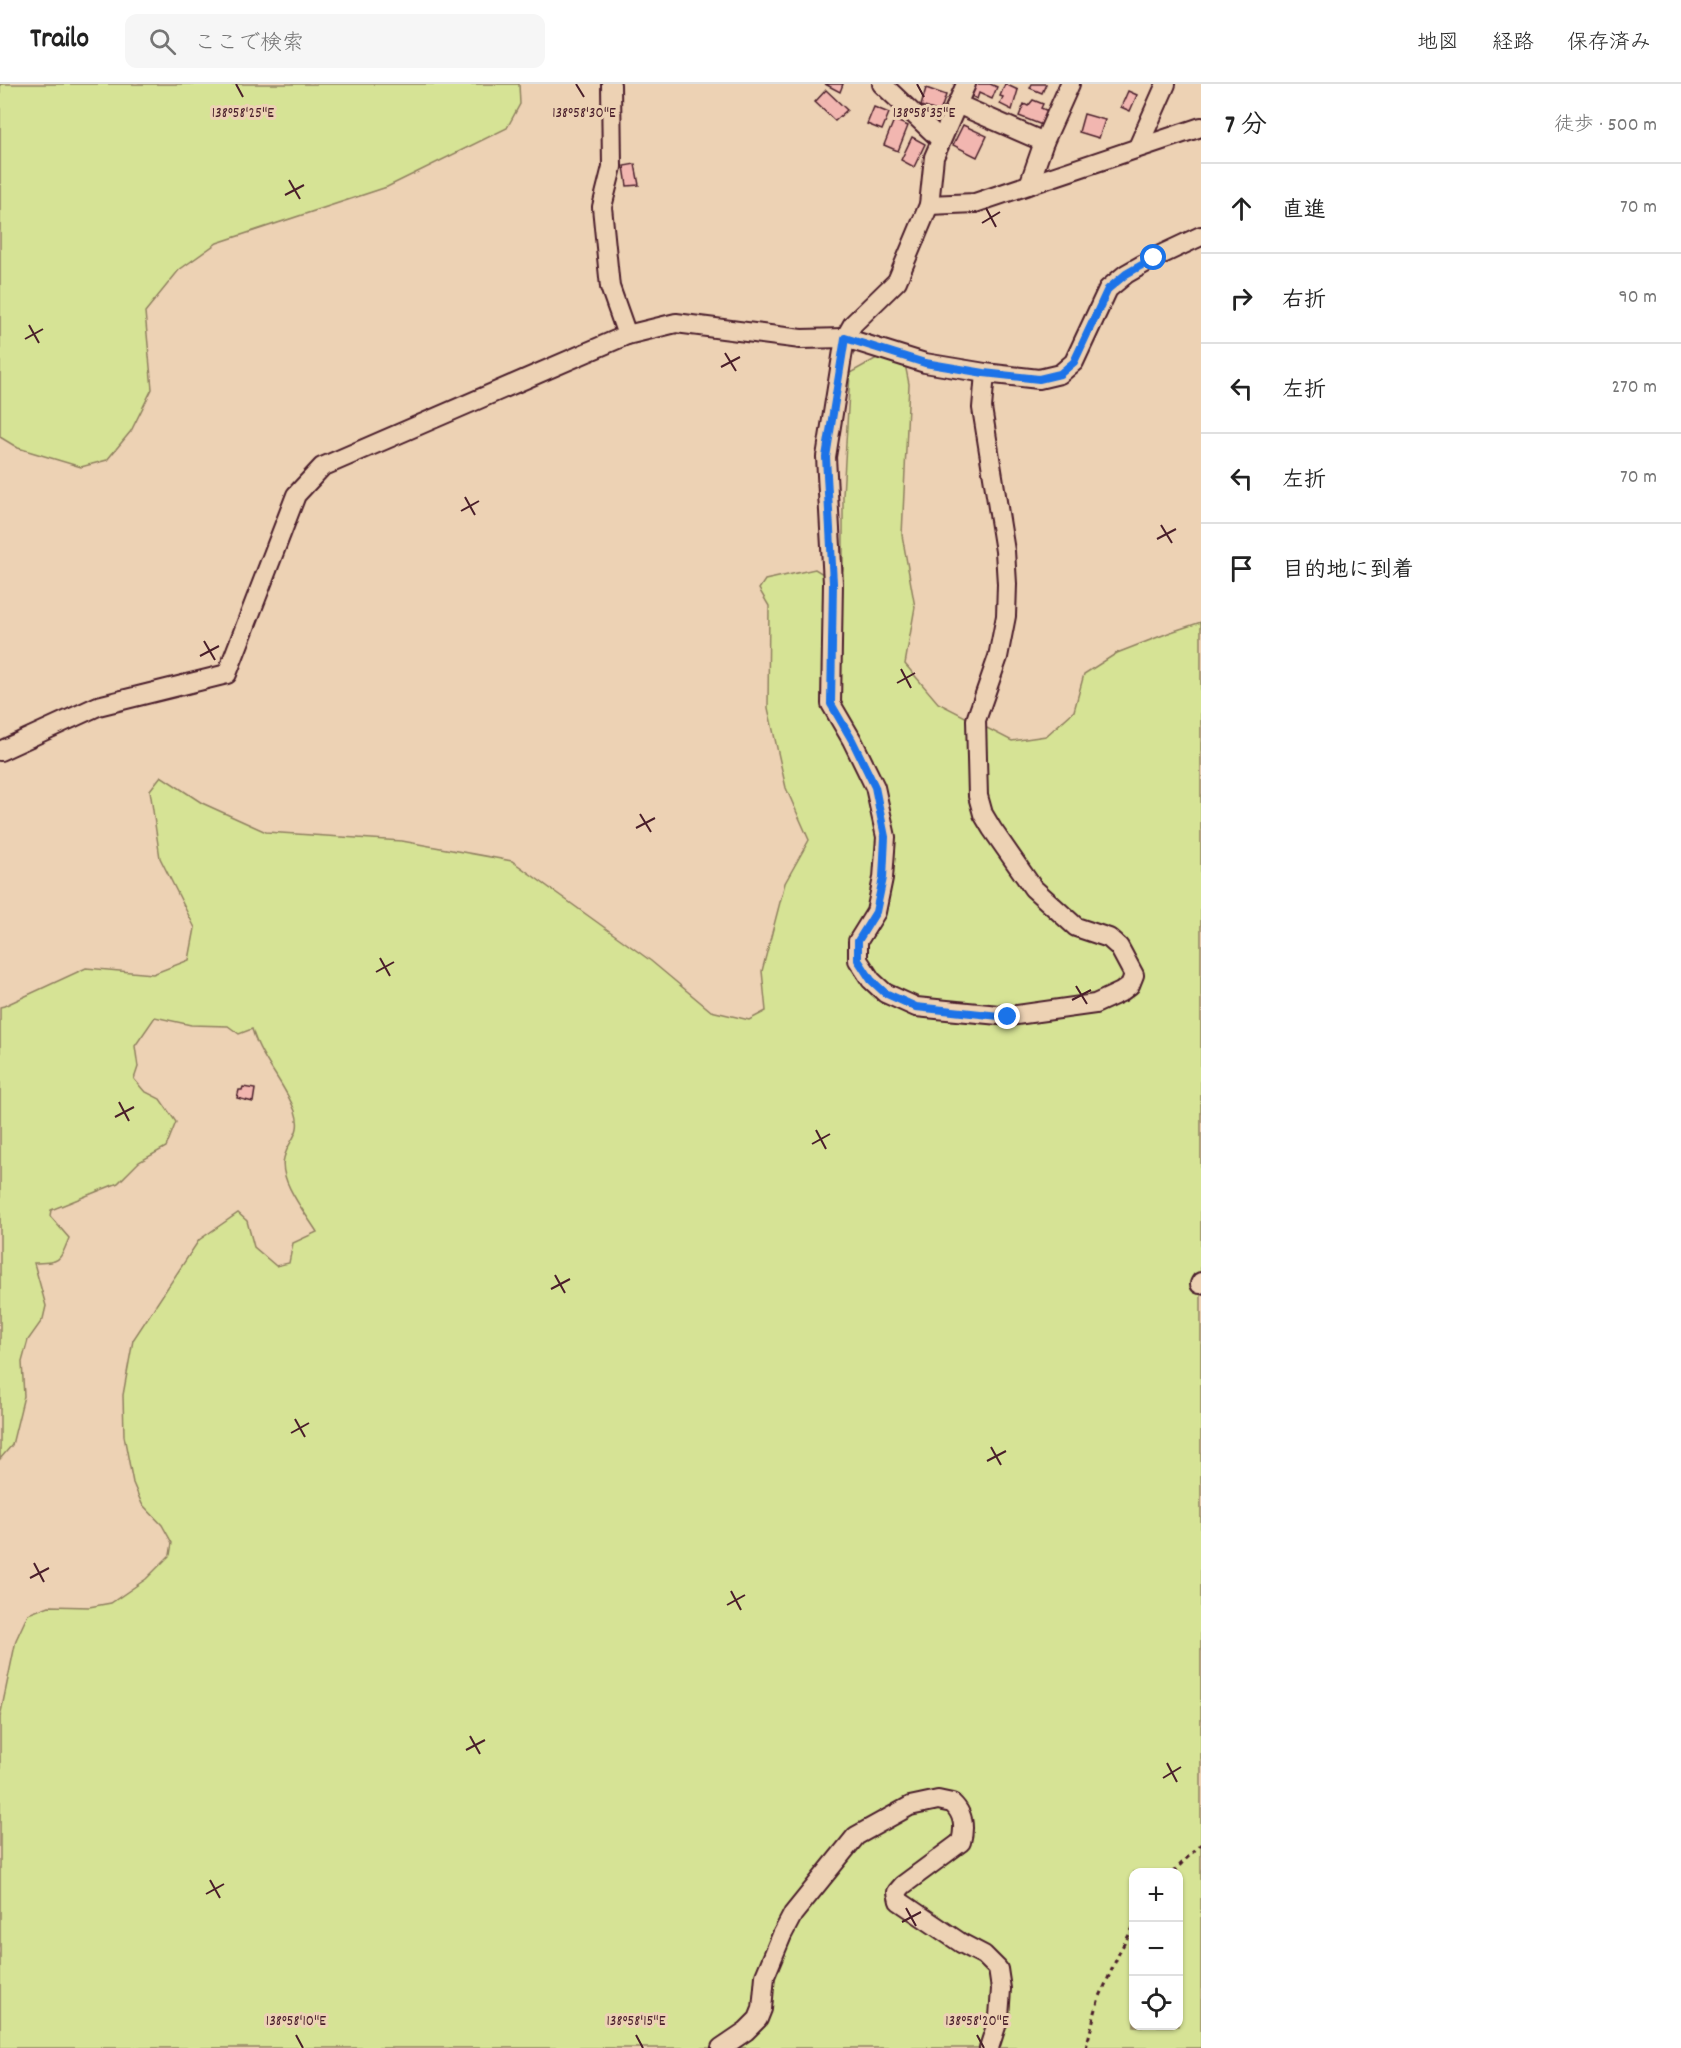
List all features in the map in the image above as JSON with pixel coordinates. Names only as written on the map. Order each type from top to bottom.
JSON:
[{"type":"street","points":[[612,84],[612,167],[602,207],[610,287],[627,335]]},
{"type":"street","points":[[882,84],[941,140]]},
{"type":"street","points":[[966,84],[934,157],[929,205],[897,281],[853,324],[845,338],[826,457],[833,583],[831,704],[875,787],[885,837],[883,878],[876,912],[858,941],[858,960],[871,980],[885,993],[916,1007],[1008,1017],[1095,1004],[1121,992],[1130,985],[1134,975],[1119,947],[1109,938],[1076,927],[1033,888],[987,822],[978,796],[976,720],[998,657],[1006,616],[1007,584],[1005,551],[982,408],[984,373]]},
{"type":"street","points":[[1029,185],[1044,142],[1070,84]]},
{"type":"street","points":[[1138,147],[1166,84]]},
{"type":"street","points":[[957,104],[1044,142]]},
{"type":"street","points":[[929,205],[975,203],[1201,127]]},
{"type":"street","points":[[0,751],[98,706],[227,674],[296,495],[322,467],[627,335],[676,323],[801,339],[845,338],[925,363],[1039,379],[1060,374],[1074,362],[1108,289],[1126,274],[1154,258],[1201,236]]},
{"type":"street","points":[[722,2048],[746,2031],[758,2019],[762,2009],[765,1976],[782,1935],[793,1914],[837,1857],[856,1836],[879,1822],[910,1806],[938,1800],[951,1803],[962,1816],[964,1831],[961,1842],[903,1885],[897,1892],[899,1901],[961,1943],[984,1954],[998,1969],[1001,1989],[999,2017],[989,2048]]},
{"type":"path","points":[[1177,1868],[1201,1844]]},
{"type":"path","points":[[1086,2048],[1098,2001],[1129,1935]]},
{"type":"green space","points":[[0,84],[519,84],[520,104],[507,128],[387,187],[217,243],[179,270],[145,312],[152,389],[131,431],[107,460],[81,467],[18,448],[0,437]]},
{"type":"green space","points":[[884,354],[904,359],[909,384],[902,535],[915,607],[905,664],[938,703],[1012,741],[1046,736],[1074,711],[1084,674],[1117,653],[1201,622],[1201,2048],[0,2048],[0,1717],[16,1640],[28,1614],[49,1606],[89,1607],[111,1603],[146,1579],[170,1555],[172,1543],[162,1525],[142,1504],[133,1483],[124,1436],[123,1395],[133,1340],[199,1240],[238,1213],[247,1221],[254,1247],[276,1266],[289,1263],[293,1243],[317,1232],[294,1196],[283,1167],[286,1151],[296,1131],[295,1111],[261,1051],[252,1029],[239,1034],[228,1026],[191,1025],[155,1017],[135,1046],[138,1067],[134,1079],[144,1091],[160,1099],[176,1122],[166,1147],[139,1162],[118,1183],[51,1210],[50,1216],[69,1238],[58,1260],[34,1263],[46,1306],[43,1319],[28,1340],[22,1362],[24,1396],[12,1445],[0,1459],[0,1007],[86,968],[153,974],[189,960],[195,928],[160,858],[150,790],[161,776],[202,803],[266,832],[402,841],[512,861],[651,961],[711,1011],[749,1020],[766,1011],[762,971],[785,883],[809,840],[786,788],[768,708],[769,606],[759,589],[765,580],[815,569],[833,580],[843,570],[843,496],[850,373]]},
{"type":"building","points":[[825,84],[843,84],[840,92]]},
{"type":"building","points":[[976,84],[990,84],[997,87],[992,99],[979,93],[977,99],[971,96]]},
{"type":"building","points":[[1005,84],[1018,90],[1012,110],[1000,104],[1003,97],[1000,96]]},
{"type":"building","points":[[1032,84],[1046,84],[1042,93],[1030,88]]},
{"type":"building","points":[[926,88],[946,95],[940,112],[921,106]]},
{"type":"building","points":[[826,90],[847,110],[835,121],[815,102]]},
{"type":"building","points":[[1128,91],[1137,95],[1130,111],[1121,107]]},
{"type":"building","points":[[1033,100],[1043,104],[1041,108],[1048,111],[1042,125],[1019,116],[1024,104],[1028,106]]},
{"type":"building","points":[[874,107],[889,113],[882,130],[867,124]]},
{"type":"building","points":[[1084,114],[1105,120],[1099,138],[1079,132]]},
{"type":"building","points":[[894,120],[908,126],[898,151],[884,145]]},
{"type":"building","points":[[963,125],[987,136],[977,157],[953,145]]},
{"type":"building","points":[[912,137],[925,144],[914,167],[901,160]]},
{"type":"building","points":[[635,164],[639,185],[627,186],[624,166]]},
{"type":"building","points":[[243,1087],[255,1089],[253,1102],[237,1098],[239,1090]]},
{"type":"route","points":[[1008,1017],[916,1007],[885,993],[871,980],[858,960],[858,941],[876,912],[883,878],[885,837],[875,787],[831,704],[833,583],[826,457],[845,338],[925,363],[984,373],[1039,379],[1060,374],[1074,362],[1108,289],[1126,274],[1154,258]]}]
